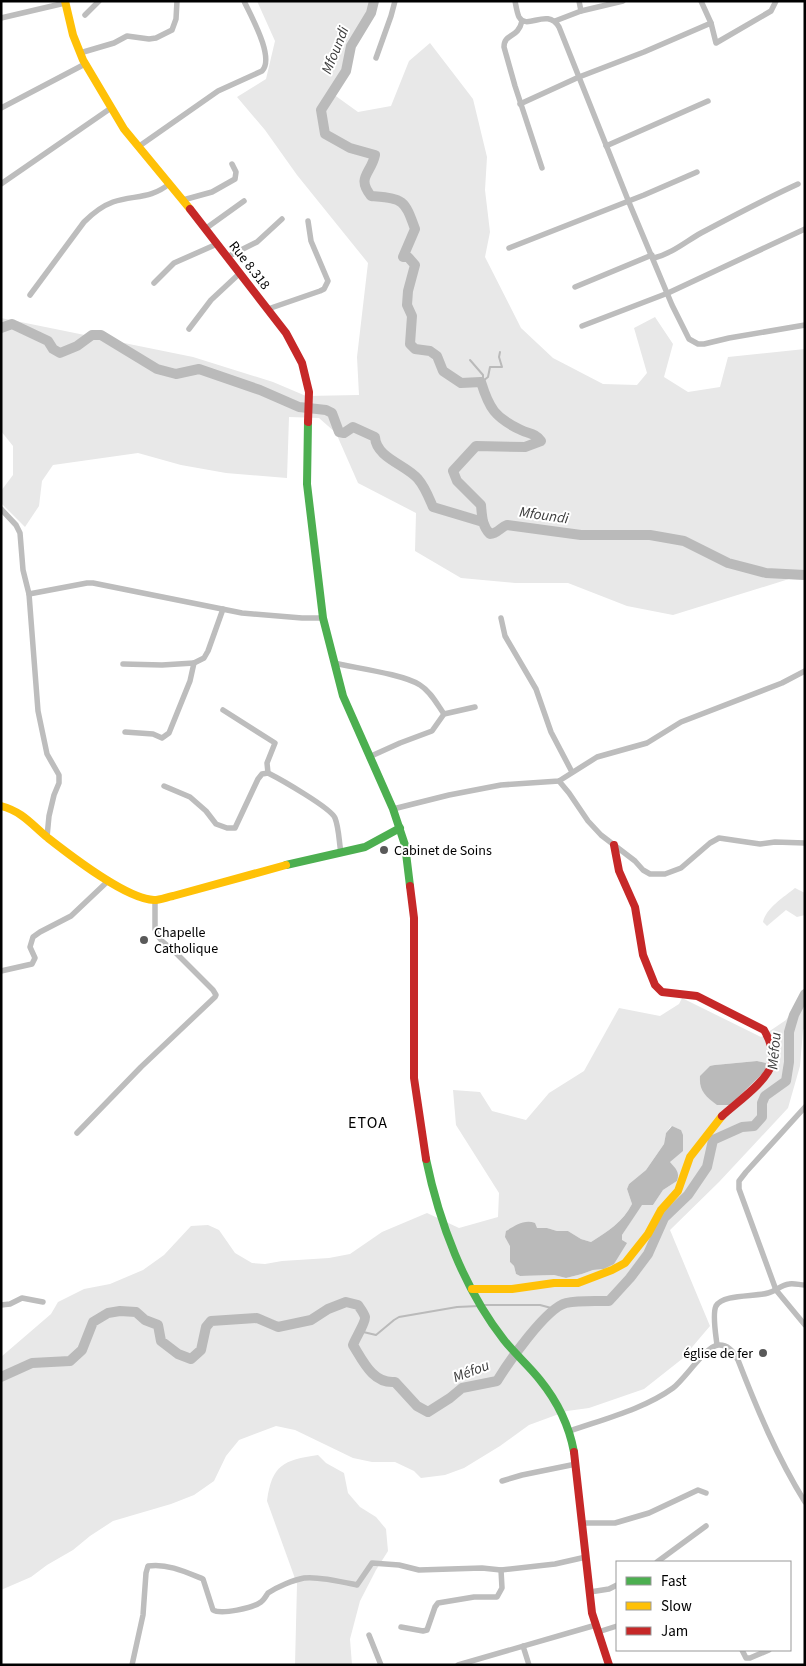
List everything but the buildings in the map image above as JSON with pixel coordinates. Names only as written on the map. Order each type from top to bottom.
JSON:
[{"type":"main road","name":"Rue 8.318","points":[[65,2],[73,35],[80,53],[111,108],[138,147],[183,200],[286,333],[302,363],[310,392],[307,484],[323,618],[343,696],[400,828],[405,845],[414,918],[414,1078],[423,1147],[433,1194],[446,1231],[472,1289],[493,1326],[541,1381],[558,1406],[570,1431],[576,1464],[592,1613],[609,1665]]},
{"type":"main road","points":[[1,806],[23,815],[47,837],[125,892],[155,900],[365,847],[400,828]]},
{"type":"main road","points":[[472,1289],[578,1283],[625,1263],[648,1234],[661,1210],[678,1191],[690,1157],[698,1146],[721,1116],[766,1076],[772,1062],[769,1038],[764,1030],[697,996],[662,992],[655,985],[643,954],[634,907],[620,871],[614,845]]},
{"type":"street","points":[[85,15],[99,1]]},
{"type":"street","points":[[80,53],[114,43],[127,36],[149,39],[156,38],[172,30],[176,19],[177,1]]},
{"type":"street","points":[[138,147],[218,91],[262,71],[266,67],[265,52],[244,1]]},
{"type":"street","points":[[376,58],[395,1]]},
{"type":"street","points":[[515,1],[518,16],[522,20],[526,22],[548,18],[555,21],[628,200],[689,339],[698,344],[805,325]]},
{"type":"street","points":[[579,1],[581,10]]},
{"type":"street","points":[[555,21],[581,10],[623,1]]},
{"type":"street","points":[[702,1],[711,23],[716,43],[770,10],[776,1]]},
{"type":"street","points":[[1,18],[65,2]]},
{"type":"street","points":[[522,20],[520,28],[507,38],[504,42],[504,47],[520,104],[542,168]]},
{"type":"street","points":[[520,104],[579,77],[711,23]]},
{"type":"street","points":[[1,108],[85,64]]},
{"type":"street","points":[[606,146],[708,102]]},
{"type":"street","points":[[1,184],[111,108]]},
{"type":"street","points":[[183,200],[212,192],[235,179],[236,172],[232,164]]},
{"type":"street","points":[[509,248],[697,172]]},
{"type":"street","points":[[30,295],[91,215],[110,203],[156,193],[169,184]]},
{"type":"street","points":[[575,287],[653,257],[672,252],[700,234],[755,204],[798,184]]},
{"type":"street","points":[[205,229],[244,201]]},
{"type":"street","points":[[228,257],[257,242],[282,219]]},
{"type":"street","points":[[268,309],[320,291],[327,286],[328,281],[312,241],[308,221]]},
{"type":"street","points":[[582,326],[668,293],[805,229]]},
{"type":"street","points":[[154,283],[174,263],[217,244]]},
{"type":"street","points":[[189,329],[211,300],[240,273]]},
{"type":"street","points":[[1,509],[16,525],[20,533],[23,570],[29,594],[38,711],[47,754],[59,775],[59,783],[52,802],[47,837]]},
{"type":"street","points":[[29,594],[87,582],[223,610],[302,618],[323,618]]},
{"type":"street","points":[[124,664],[162,665],[194,663],[204,658],[223,610]]},
{"type":"street","points":[[501,618],[504,636],[536,689],[551,732],[572,772]]},
{"type":"street","points":[[125,732],[153,734],[162,738],[169,733],[190,682],[194,663]]},
{"type":"street","points":[[334,663],[396,676],[418,683],[426,689],[444,714]]},
{"type":"street","points":[[392,809],[501,785],[523,782],[559,782],[597,757],[647,743],[670,727],[782,683],[805,671]]},
{"type":"street","points":[[369,757],[432,731],[444,714],[476,707]]},
{"type":"street","points":[[223,710],[275,743],[267,763],[268,773]]},
{"type":"street","points":[[164,786],[190,797],[206,811],[216,824],[227,828],[235,828],[258,779],[262,774],[268,773],[296,788],[332,813],[336,823],[341,852]]},
{"type":"street","points":[[559,782],[570,793],[591,825],[601,835],[635,861],[643,870],[659,875],[671,873],[681,868],[710,843],[719,838],[760,844],[775,842],[805,843]]},
{"type":"street","points":[[1,971],[32,964],[35,958],[30,947],[33,937],[71,916],[108,881]]},
{"type":"street","points":[[77,1132],[140,1067],[216,995],[158,936],[155,929],[155,900]]},
{"type":"street","points":[[805,1107],[739,1181],[739,1190],[776,1290],[805,1325]]},
{"type":"street","points":[[717,1345],[714,1314],[717,1305],[729,1298],[755,1296],[791,1283],[805,1285]]},
{"type":"street","points":[[1,1305],[10,1304],[22,1298],[44,1302]]},
{"type":"street","points":[[570,1431],[638,1407],[661,1396],[675,1386],[709,1350],[717,1345],[725,1346],[734,1352],[759,1414],[785,1467],[805,1502]]},
{"type":"street","points":[[502,1481],[576,1464]]},
{"type":"street","points":[[582,1523],[615,1523],[649,1513],[698,1490],[706,1493]]},
{"type":"street","points":[[658,1561],[706,1526]]},
{"type":"street","points":[[132,1665],[143,1615],[148,1566],[157,1565],[173,1568],[203,1579],[212,1610],[216,1612],[237,1610],[258,1604],[268,1593],[303,1578],[346,1582],[357,1585],[372,1563],[399,1565],[418,1570],[482,1568],[501,1570],[556,1564],[586,1557]]},
{"type":"street","points":[[401,1627],[427,1630],[438,1603],[474,1597],[497,1597],[502,1588],[501,1570]]},
{"type":"street","points":[[590,1592],[609,1589],[616,1586]]},
{"type":"street","points":[[458,1665],[523,1646],[597,1628],[616,1626]]},
{"type":"street","points":[[369,1635],[381,1665]]},
{"type":"street","points":[[523,1646],[529,1665]]},
{"type":"street","points":[[742,1651],[746,1658],[766,1651]]},
{"type":"shaded area","points":[[257,1],[374,1],[371,13],[351,46],[346,71],[333,94],[358,112],[391,106],[409,61],[430,43],[473,99],[487,157],[485,190],[490,232],[485,257],[521,328],[553,358],[603,384],[637,385],[647,373],[634,328],[655,317],[673,344],[664,377],[688,392],[720,387],[728,357],[805,349],[805,580],[789,579],[673,615],[627,606],[568,583],[515,583],[461,578],[415,551],[416,513],[358,483],[336,433],[319,418],[289,417],[287,478],[226,473],[181,465],[138,453],[53,465],[42,481],[39,506],[25,527],[1,503],[1,491],[13,475],[13,446],[1,431],[1,318],[193,357],[273,382],[306,396],[359,395],[357,357],[368,263],[297,175],[265,130],[237,97],[266,79],[275,41]]},
{"type":"shaded area","points":[[795,888],[805,893],[805,915],[797,917],[786,910],[767,926],[763,922],[768,912]]},
{"type":"shaded area","points":[[805,987],[805,1028],[803,1030],[800,1066],[788,1108],[719,1182],[670,1230],[710,1326],[682,1359],[644,1389],[589,1408],[567,1411],[529,1425],[500,1446],[464,1468],[445,1475],[421,1478],[414,1471],[395,1462],[372,1462],[353,1458],[295,1430],[276,1426],[239,1440],[226,1456],[214,1481],[194,1495],[171,1504],[113,1521],[31,1577],[1,1590],[1,1357],[51,1314],[58,1302],[84,1289],[110,1284],[143,1270],[164,1255],[191,1226],[208,1225],[219,1230],[235,1253],[252,1263],[265,1264],[329,1258],[350,1254],[382,1232],[427,1213],[459,1228],[498,1217],[499,1193],[456,1125],[453,1090],[480,1092],[492,1111],[526,1120],[549,1093],[584,1071],[619,1008],[660,1016],[679,1004],[682,998],[761,1037],[786,1020]],"holes":[[[757,1061],[766,1063],[765,1071],[715,1065]],[[671,1126],[681,1130],[670,1162],[677,1181],[663,1190],[653,1205],[641,1205],[604,1269],[593,1270],[566,1278],[554,1275],[520,1276],[516,1274],[514,1266],[510,1262],[510,1246],[537,1229],[547,1228],[557,1231],[568,1231],[581,1239],[591,1242],[620,1221],[632,1204],[627,1189],[629,1184],[646,1170],[664,1144],[666,1133]]]},
{"type":"shaded area","points":[[757,1061],[766,1063],[765,1071],[730,1105],[717,1105],[704,1093],[700,1076],[710,1066]]},
{"type":"shaded area","points":[[672,1126],[681,1130],[683,1135],[683,1151],[670,1162],[678,1173],[677,1181],[663,1190],[653,1205],[642,1205],[622,1235],[622,1240],[627,1243],[614,1264],[604,1269],[593,1270],[566,1278],[554,1275],[520,1276],[516,1274],[514,1266],[510,1262],[510,1246],[505,1237],[506,1231],[520,1224],[531,1222],[535,1223],[537,1228],[568,1231],[581,1239],[591,1242],[614,1226],[624,1216],[632,1204],[627,1189],[629,1184],[646,1170],[664,1144],[666,1133]]},
{"type":"shaded area","points":[[318,1455],[326,1463],[344,1473],[348,1493],[360,1507],[376,1517],[386,1529],[388,1551],[360,1601],[350,1639],[352,1665],[295,1665],[297,1584],[267,1501],[272,1479],[281,1466],[296,1459]]},
{"type":"waterway","name":"Mfoundi","points":[[374,1],[371,13],[351,46],[346,71],[321,110],[325,134],[350,148],[375,155],[366,175],[365,184],[367,190],[371,196],[390,198],[401,202],[408,211],[415,229],[403,257],[408,257],[415,265],[408,291],[407,305],[412,316],[410,344],[415,349],[430,351],[437,356],[443,371],[461,383],[481,382],[490,405],[499,416],[512,426],[534,435],[541,441],[525,447],[476,446],[453,471],[457,481],[481,505],[483,521],[487,531],[492,534],[507,525],[581,535],[650,535],[684,541],[728,563],[766,573],[805,575]]},
{"type":"waterway","points":[[1,328],[12,324],[48,341],[53,349],[60,353],[77,346],[92,335],[101,335],[157,369],[176,374],[199,369],[260,390],[299,407],[326,410],[332,413],[339,432],[344,433],[353,427],[375,437],[377,444],[386,456],[418,479],[433,507],[483,522]]},
{"type":"waterway","points":[[470,360],[483,375],[483,381],[488,377],[490,367],[502,367],[499,357],[500,352]]},
{"type":"waterway","name":"Méfou","points":[[1,1377],[32,1363],[70,1361],[82,1350],[93,1322],[108,1313],[120,1311],[136,1312],[145,1320],[158,1325],[161,1341],[178,1354],[191,1359],[201,1350],[206,1327],[211,1321],[257,1318],[278,1327],[311,1320],[328,1309],[346,1302],[358,1305],[365,1317],[353,1345],[369,1370],[387,1382],[395,1382],[417,1406],[428,1412],[462,1388],[497,1381],[528,1337],[558,1307],[576,1301],[609,1301],[648,1254],[664,1218],[688,1195],[707,1167],[713,1140],[742,1127],[754,1126],[762,1117],[762,1103],[765,1096],[786,1081],[789,1062],[789,1032],[794,1015],[805,994]]},
{"type":"waterway","points":[[484,1305],[540,1305],[555,1309]]},
{"type":"waterway","points":[[359,1331],[376,1335],[399,1317],[457,1307],[479,1306]]},
{"type":"traffic: fast","points":[[308,422],[307,484],[323,618],[343,696],[393,809],[405,845],[410,886]]},
{"type":"traffic: fast","points":[[286,865],[365,847],[400,828]]},
{"type":"traffic: fast","points":[[426,1159],[438,1207],[465,1277],[504,1340],[536,1375],[552,1396],[566,1423],[574,1452]]},
{"type":"traffic: slow","points":[[65,1],[73,35],[83,60],[124,129],[190,209]]},
{"type":"traffic: slow","points":[[1,806],[21,815],[58,846],[114,885],[142,898],[161,899],[286,865]]},
{"type":"traffic: slow","points":[[472,1289],[512,1289],[554,1283],[578,1283],[625,1263],[648,1234],[661,1210],[678,1191],[690,1157],[722,1116]]},
{"type":"traffic: jam","points":[[190,209],[286,333],[302,363],[309,392],[308,422]]},
{"type":"traffic: jam","points":[[614,845],[619,871],[635,907],[643,955],[655,985],[662,992],[697,996],[764,1030],[770,1042],[773,1059],[769,1070],[758,1084],[722,1116]]},
{"type":"traffic: jam","points":[[410,886],[414,918],[414,1078],[426,1159]]},
{"type":"traffic: jam","points":[[574,1452],[592,1613],[609,1665]]},
{"type":"place","name":"Cabinet de Soins","points":[[384,850]]},
{"type":"place","name":"Chapelle Catholique","points":[[144,940]]},
{"type":"place","name":"église de fer","points":[[763,1353]]},
{"type":"district","name":"ETOA","points":[[368,1122]]}]
